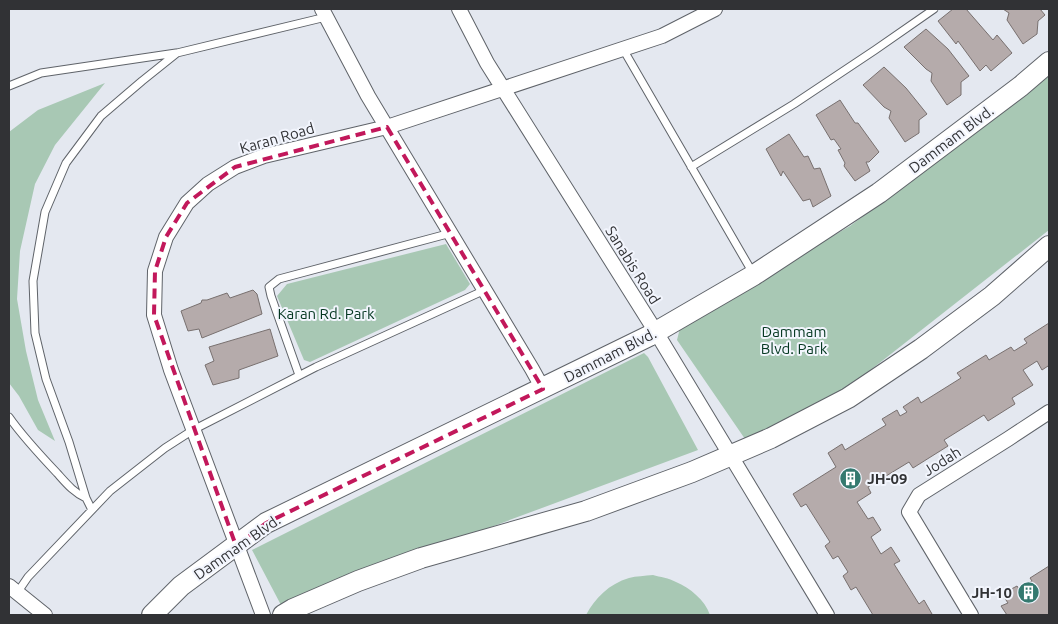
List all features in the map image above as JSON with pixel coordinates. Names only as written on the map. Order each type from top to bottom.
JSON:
[{"type":"main road","name":"Dammam Blvd.","points":[[152,615],[181,586],[266,524],[656,332],[754,275],[879,194],[1021,86],[1049,62]]},
{"type":"main road","points":[[283,615],[358,581],[421,558],[586,511],[692,472],[772,438],[848,398],[921,349],[992,296],[1049,246]]},
{"type":"street","name":"Sanabis Road","points":[[459,9],[487,62],[656,332],[827,615]]},
{"type":"street","name":"Karan Road","points":[[263,615],[171,370],[154,314],[154,271],[166,237],[187,203],[208,184],[235,167],[264,156],[387,127],[662,36],[715,9]]},
{"type":"street","points":[[324,13],[368,96],[543,389]]},
{"type":"street","name":"Jodah","points":[[971,615],[909,512],[918,495],[1049,412]]},
{"type":"street","points":[[13,590],[45,615]]},
{"type":"lane","points":[[691,167],[794,104],[934,9]]},
{"type":"lane","points":[[9,86],[41,74],[177,53],[324,13]]},
{"type":"lane","points":[[623,49],[754,275]]},
{"type":"lane","points":[[92,510],[86,498],[69,442],[46,379],[35,333],[33,281],[45,212],[66,163],[101,116],[142,80],[177,53]]},
{"type":"lane","points":[[299,375],[271,296],[270,287],[279,279],[450,233]]},
{"type":"lane","points":[[13,590],[28,577],[116,486],[165,448],[193,430],[299,375],[485,290]]},
{"type":"lane","points":[[9,417],[51,468],[76,494],[86,498]]},
{"type":"highlighted area","points":[[387,127],[543,389],[266,523],[236,546],[154,315],[155,271],[166,237],[187,203],[235,167]]},
{"type":"green space","name":"Dammam Blvd. Park","points":[[1049,76],[1049,230],[831,401],[745,439],[677,340],[681,324],[850,226]]},
{"type":"green space","points":[[105,83],[55,145],[35,184],[20,251],[17,299],[26,351],[38,400],[55,441],[38,430],[19,396],[9,383],[9,132],[38,110]]},
{"type":"green space","name":"Karan Rd. Park","points":[[446,244],[470,284],[465,290],[310,362],[304,360],[277,296],[287,284]]},
{"type":"green space","points":[[644,353],[648,357],[698,450],[281,605],[252,550]]},
{"type":"green space","points":[[653,575],[673,581],[692,591],[705,604],[710,615],[586,615],[598,597],[615,584],[632,577]]},
{"type":"building","points":[[953,9],[966,9],[993,40],[997,35],[1012,53],[991,71],[986,65],[980,71],[958,41],[956,44],[938,21]]},
{"type":"building","points":[[1003,9],[1040,9],[1045,15],[1038,21],[1037,34],[1023,44],[1007,20],[1009,13]]},
{"type":"building","points":[[926,29],[948,49],[969,76],[961,82],[961,95],[947,105],[931,81],[932,73],[904,47]]},
{"type":"building","points":[[884,67],[906,88],[927,114],[919,120],[919,133],[905,142],[889,118],[891,111],[884,107],[863,85]]},
{"type":"building","points":[[840,100],[855,123],[858,123],[879,152],[869,162],[866,162],[870,171],[855,181],[844,166],[845,163],[838,150],[841,149],[834,139],[831,140],[816,115]]},
{"type":"building","points":[[789,134],[804,157],[808,156],[814,169],[820,168],[831,196],[813,207],[810,199],[803,201],[783,171],[781,176],[766,149]]},
{"type":"building","points":[[253,290],[257,294],[262,314],[202,338],[199,329],[188,331],[181,311],[201,303],[202,300],[227,293],[230,298]]},
{"type":"building","name":"JH-09","points":[[1049,323],[1049,368],[1048,366],[1042,370],[1037,361],[1023,370],[1033,385],[1012,398],[1015,404],[988,421],[984,415],[944,440],[948,446],[913,468],[909,462],[868,487],[871,493],[857,502],[868,519],[873,517],[881,530],[871,537],[881,554],[891,547],[900,561],[894,564],[919,604],[924,600],[932,614],[873,615],[856,587],[851,590],[843,576],[848,572],[838,556],[833,559],[825,546],[830,542],[806,504],[801,507],[793,494],[836,467],[828,453],[842,444],[845,450],[886,425],[882,419],[897,410],[900,416],[907,412],[903,407],[918,397],[921,403],[961,378],[957,373],[986,355],[989,360],[1011,347],[1014,351],[1027,343],[1024,339]]},
{"type":"building","points":[[270,329],[278,356],[239,370],[239,378],[213,385],[205,365],[214,361],[209,347]]},
{"type":"building","name":"JH-10","points":[[1049,566],[1049,615],[1007,615],[1001,606],[1008,603],[1002,594],[1017,586],[1019,589],[1032,581],[1030,578]]},
{"type":"place","name":"JH-09","points":[[851,478]]},
{"type":"place","name":"JH-10","points":[[1028,592]]}]
